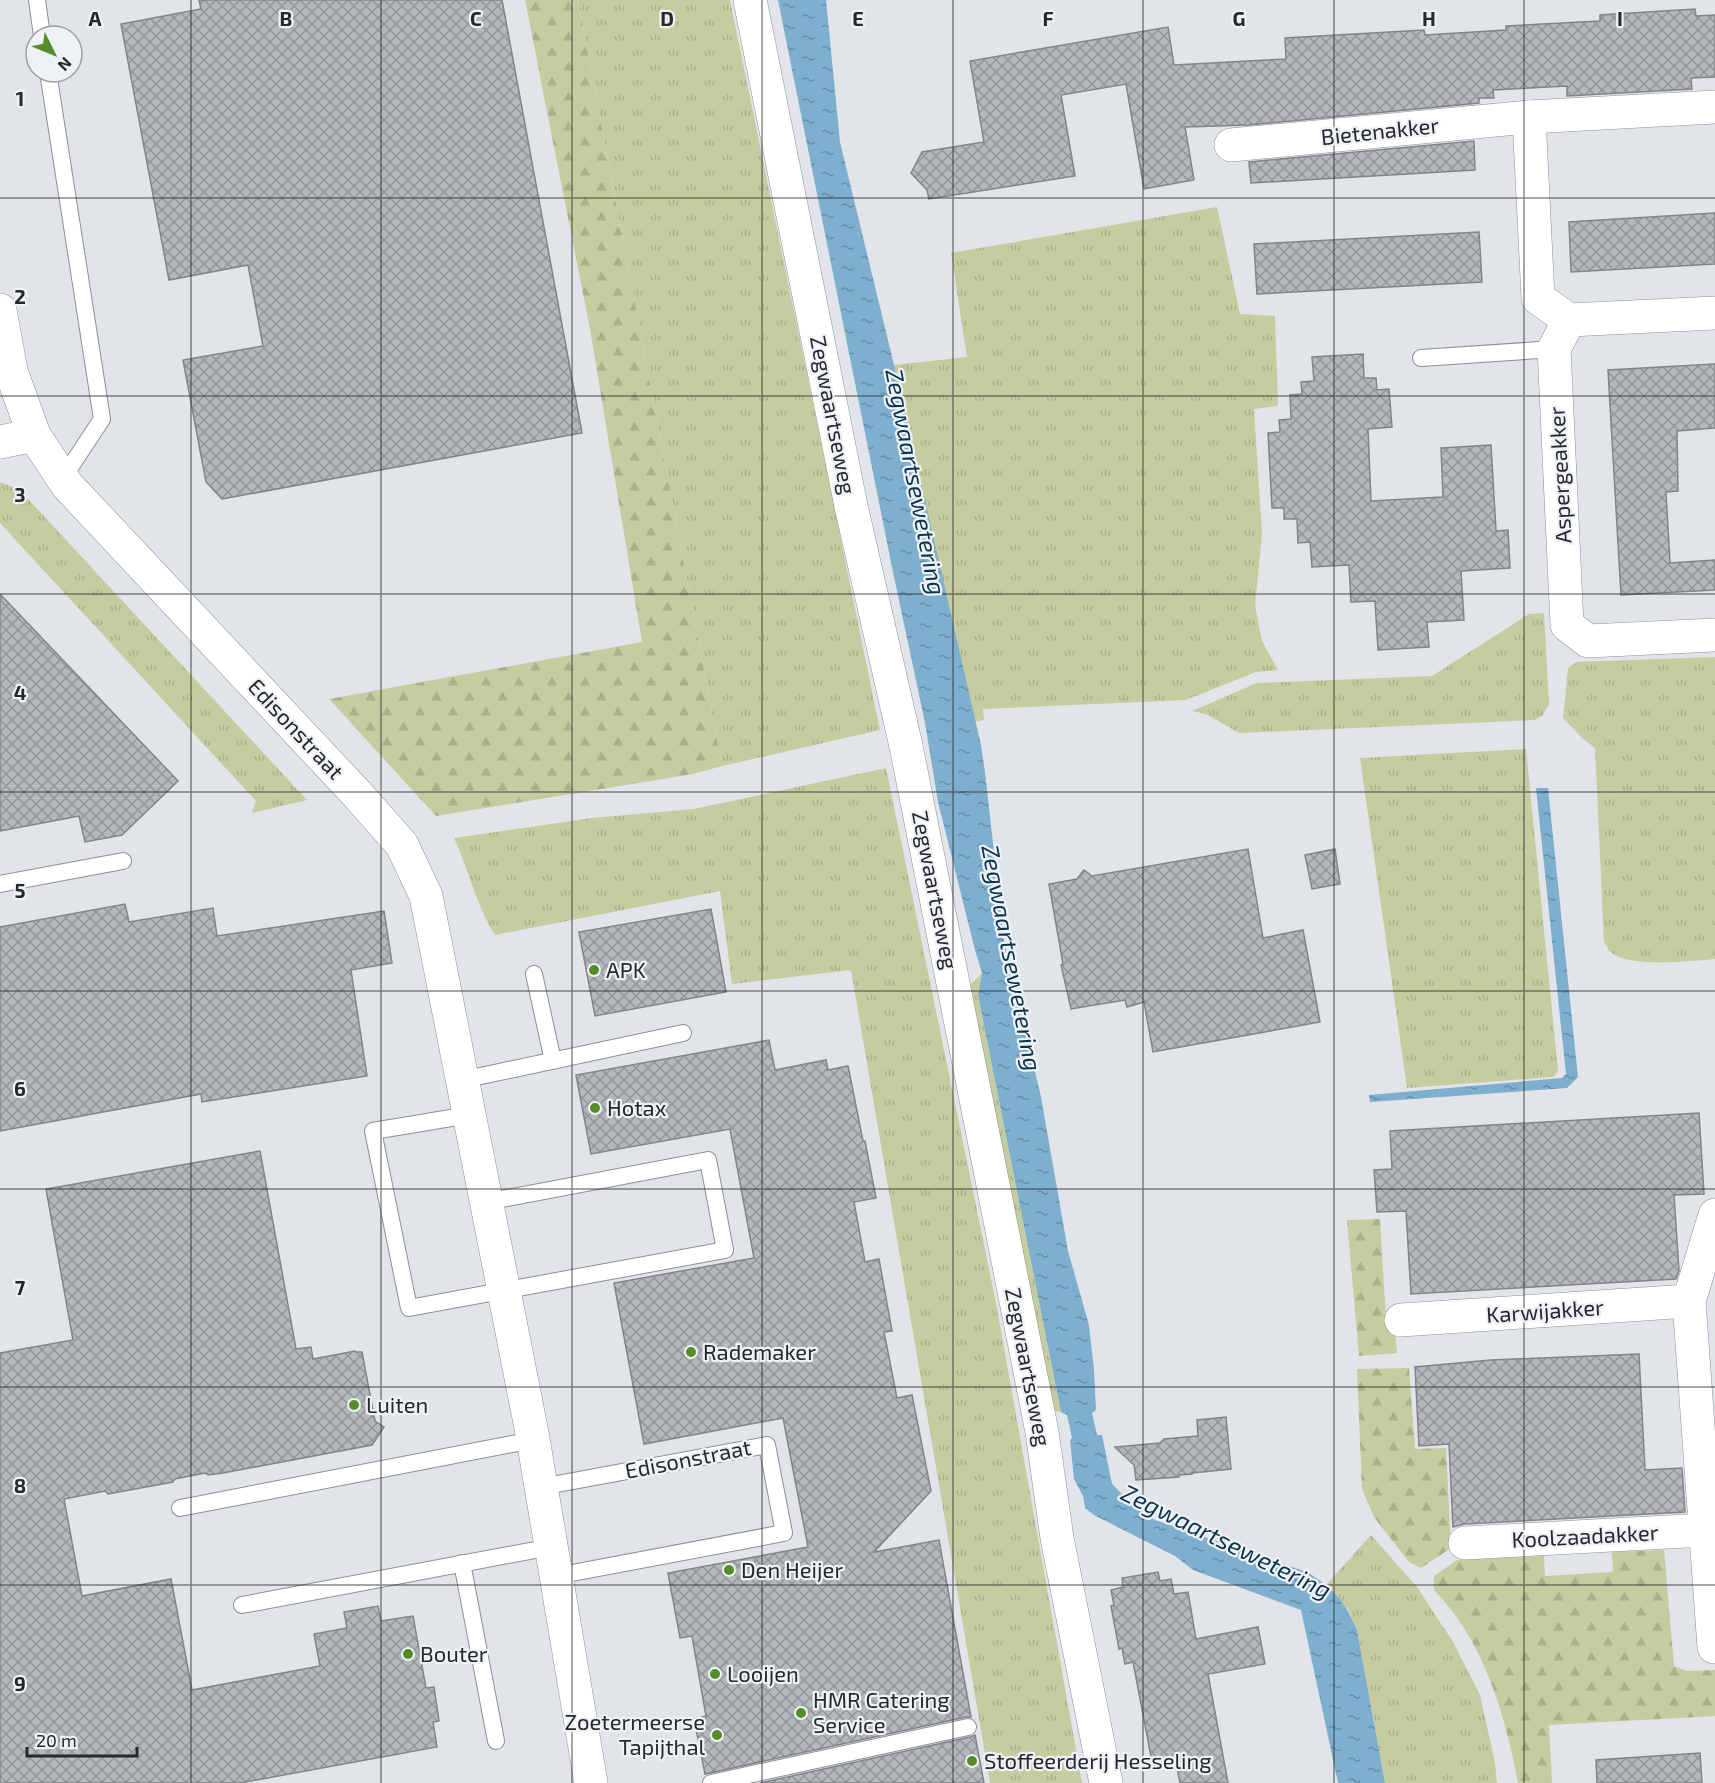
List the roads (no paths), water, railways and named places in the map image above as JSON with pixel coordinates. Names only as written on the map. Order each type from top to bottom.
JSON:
[{"type":"street","name":"Zegwaartseweg","points":[[750,0],[851,506],[906,746],[1039,1420],[1058,1538],[1107,1783]]},
{"type":"street","name":"Bietenakker","points":[[1231,146],[1529,117],[1715,107]]},
{"type":"street","points":[[1529,117],[1538,298],[1569,320],[1715,313]]},
{"type":"street","name":"Edisonstraat","points":[[0,310],[11,371],[34,435],[67,486],[349,785],[402,845],[426,896],[533,1440],[591,1783]]},
{"type":"street","name":"Aspergeakker","points":[[1569,320],[1554,349],[1566,625],[1588,641],[1715,635]]},
{"type":"street","points":[[0,442],[34,435]]},
{"type":"street","points":[[1715,1215],[1689,1301],[1715,1647]]},
{"type":"street","name":"Karwijakker","points":[[1401,1320],[1689,1301]]},
{"type":"street","name":"Koolzaadakker","points":[[1465,1543],[1705,1530]]},
{"type":"lane","points":[[37,0],[40,24]]},
{"type":"lane","points":[[50,84],[102,419],[63,478]]},
{"type":"lane","points":[[1421,358],[1554,349]]},
{"type":"lane","points":[[0,884],[123,861]]},
{"type":"lane","points":[[534,974],[553,1061]]},
{"type":"lane","points":[[462,1080],[683,1033]]},
{"type":"lane","points":[[469,1115],[373,1131],[409,1308],[725,1250],[708,1160],[486,1202]]},
{"type":"lane","points":[[180,1508],[533,1440]]},
{"type":"lane","name":"Edisonstraat","points":[[541,1487],[767,1445],[784,1533],[553,1561]]},
{"type":"lane","points":[[242,1605],[462,1563],[553,1561]]},
{"type":"lane","points":[[462,1563],[496,1741]]},
{"type":"lane","points":[[711,1783],[968,1727]]},
{"type":"water","name":"Zegwaartsewetering","points":[[778,0],[826,0],[840,142],[894,365],[981,745],[1004,941],[1041,1097],[1068,1251],[1089,1325],[1096,1410],[1092,1413],[1097,1435],[1102,1435],[1112,1484],[1134,1506],[1155,1520],[1307,1572],[1337,1596],[1348,1611],[1357,1630],[1385,1783],[1338,1783],[1301,1610],[1193,1570],[1175,1556],[1094,1515],[1085,1508],[1083,1496],[1074,1479],[1070,1440],[1072,1438],[1067,1415],[1061,1412],[978,995],[982,973],[938,802],[925,723]]},
{"type":"water","points":[[1536,788],[1548,788],[1578,1077],[1567,1088],[1370,1102],[1369,1095],[1562,1078],[1566,1074]]},
{"type":"place","name":"APK","points":[[594,970]]},
{"type":"place","name":"Hotax","points":[[595,1108]]},
{"type":"place","name":"Rademaker","points":[[691,1352]]},
{"type":"place","name":"Luiten","points":[[354,1405]]},
{"type":"place","name":"Den Heijer","points":[[729,1570]]},
{"type":"place","name":"Bouter","points":[[408,1654]]},
{"type":"place","name":"Looijen","points":[[715,1674]]},
{"type":"place","name":"HMR Catering Service","points":[[801,1713]]},
{"type":"place","name":"Zoetermeerse Tapijthal","points":[[717,1735]]},
{"type":"place","name":"Stoffeerderij Hesseling","points":[[972,1761]]}]
